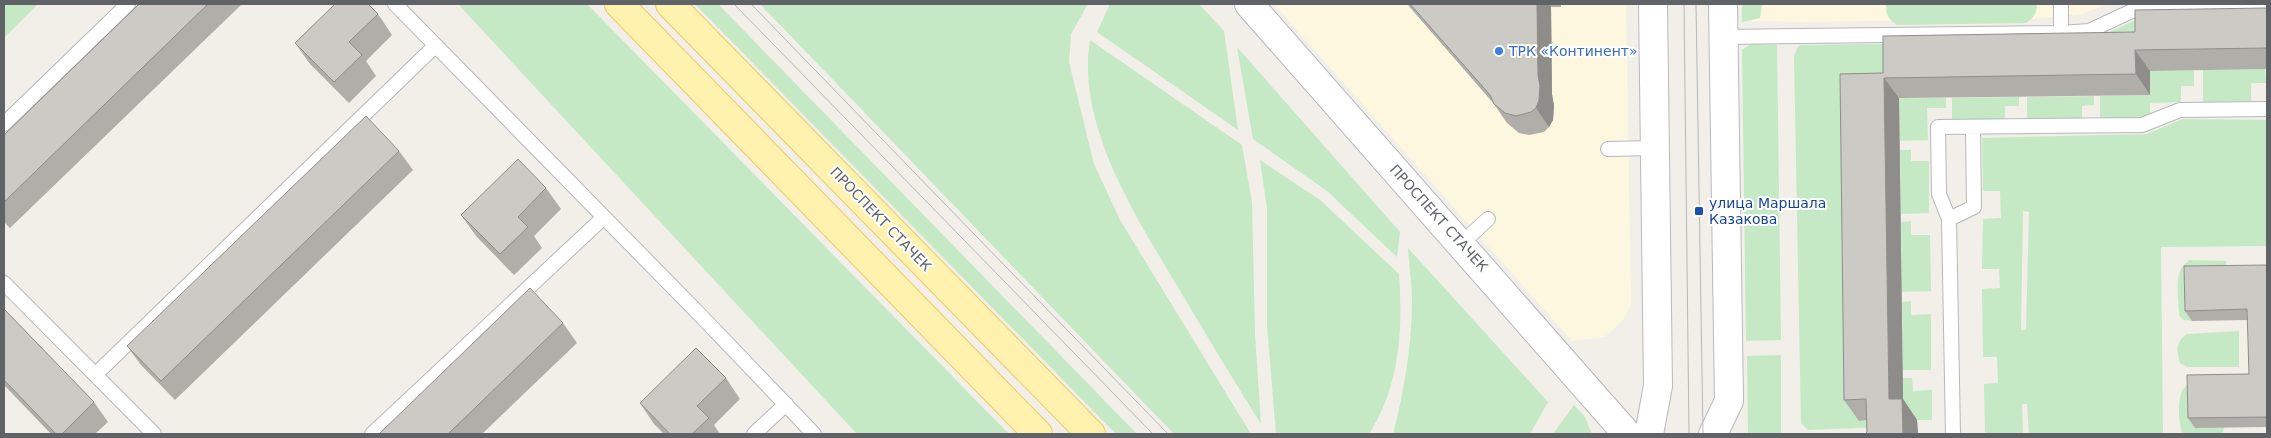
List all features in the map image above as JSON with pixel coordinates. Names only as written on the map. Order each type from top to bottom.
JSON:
[{"type":"main road","points":[[618,4],[1038,434]]},
{"type":"main road","name":"ПРОСПЕКТ СТАЧЕК","points":[[670,4],[1091,434]]},
{"type":"street","name":"ПРОСПЕКТ СТАЧЕК","points":[[1248,4],[1627,434]]},
{"type":"street","points":[[1649,434],[1658,386],[1653,4]]},
{"type":"street","points":[[1713,434],[1729,401],[1723,4]]},
{"type":"lane","points":[[4,124],[128,4]]},
{"type":"lane","points":[[395,4],[814,434]]},
{"type":"lane","points":[[2061,4],[2061,33]]},
{"type":"lane","points":[[1724,37],[2061,33],[2089,31],[2134,10],[2267,7]]},
{"type":"lane","points":[[96,375],[435,46]]},
{"type":"lane","points":[[1953,434],[1949,218],[1939,194],[1938,127],[2142,125],[2180,110],[2267,109]]},
{"type":"lane","points":[[1949,218],[1974,207],[1973,127]]},
{"type":"lane","points":[[1608,149],[1655,148]]},
{"type":"lane","points":[[372,434],[604,217]]},
{"type":"lane","points":[[1461,244],[1488,219]]},
{"type":"lane","points":[[4,283],[154,434]]},
{"type":"lane","points":[[754,434],[786,404]]},
{"type":"shaded area","points":[[1274,4],[1626,4],[1631,305],[1623,320],[1605,337],[1572,341]]},
{"type":"shaded area","points":[[1752,4],[2106,4],[2082,14],[2032,19],[1797,22],[1752,21]]},
{"type":"green space","points":[[4,4],[38,4],[4,38]]},
{"type":"green space","points":[[458,4],[587,4],[1009,434],[857,434]]},
{"type":"green space","points":[[695,4],[718,4],[1137,434],[1116,434]]},
{"type":"green space","points":[[760,4],[1088,4],[1071,34],[1069,62],[1094,164],[1120,220],[1251,434],[1174,434]]},
{"type":"green space","points":[[1110,4],[1199,4],[1224,31],[1238,130],[1097,32]]},
{"type":"green space","points":[[1742,4],[1762,4],[1760,18],[1742,22]]},
{"type":"green space","points":[[1886,4],[2037,4],[2034,15],[2026,23],[1897,25],[1888,16]]},
{"type":"green space","points":[[2138,19],[2150,53],[1898,57],[1881,427],[1808,430],[1801,423],[1794,56],[1799,45],[2090,41]]},
{"type":"green space","points":[[1090,40],[1242,145],[1252,203],[1255,334],[1261,424],[1143,229],[1112,168],[1100,136],[1092,104],[1088,72]]},
{"type":"green space","points":[[1751,44],[1777,45],[1781,340],[1746,341],[1742,50]]},
{"type":"green space","points":[[1237,47],[1400,232],[1397,257],[1327,191],[1253,139]]},
{"type":"green space","points":[[2265,69],[2266,83],[2251,83],[2251,101],[2203,102],[2203,70]]},
{"type":"green space","points":[[2194,70],[2194,86],[2181,86],[2181,102],[2150,103],[2150,115],[2143,118],[2100,119],[2100,96],[2150,95],[2150,71]]},
{"type":"green space","points":[[2094,96],[2094,105],[2082,106],[2082,119],[2027,119],[2027,97]]},
{"type":"green space","points":[[2019,97],[2019,106],[2005,106],[2005,120],[1952,120],[1952,98]]},
{"type":"green space","points":[[1899,98],[1946,98],[1946,108],[1927,108],[1928,140],[1900,141]]},
{"type":"green space","points":[[2183,119],[2267,120],[2267,246],[2161,247],[2163,434],[2029,434],[2027,404],[2022,404],[2023,434],[1989,434],[1985,432],[1984,384],[1998,383],[1997,357],[1983,357],[1982,289],[2000,288],[1999,269],[1982,269],[1983,219],[2001,218],[2000,191],[1983,191],[1982,138],[2147,134]],"holes":[[[2023,211],[2029,212],[2026,330],[2021,330]]]},
{"type":"green space","points":[[1900,150],[1911,150],[1911,161],[1929,161],[1929,213],[1901,214]]},
{"type":"green space","points":[[1260,160],[1320,200],[1399,274],[1400,315],[1397,357],[1387,396],[1369,434],[1276,434],[1267,325],[1267,209]]},
{"type":"green space","points":[[1911,221],[1911,235],[1930,235],[1931,291],[1902,292],[1901,222]]},
{"type":"green space","points":[[1408,248],[1548,402],[1530,434],[1393,434],[1401,402],[1411,334],[1412,295]]},
{"type":"green space","points":[[2190,260],[2226,261],[2227,276],[2191,277],[2192,321],[2183,320],[2179,315],[2178,292],[2181,270],[2184,264]]},
{"type":"green space","points":[[1911,301],[1911,315],[1931,314],[1931,370],[1903,370],[1902,302]]},
{"type":"green space","points":[[2239,331],[2239,367],[2187,367],[2180,363],[2178,347],[2183,337],[2187,334]]},
{"type":"green space","points":[[1781,355],[1781,434],[1748,434],[1747,356]]},
{"type":"green space","points":[[1903,378],[1912,378],[1913,391],[1932,390],[1932,420],[1903,420]]},
{"type":"green space","points":[[2194,385],[2224,428],[2222,434],[2183,434],[2179,416],[2179,402],[2186,386]]},
{"type":"green space","points":[[1574,405],[1585,417],[1592,434],[1553,434]]},
{"type":"building","points":[[139,4],[208,4],[4,202],[4,135]]},
{"type":"building","points":[[335,4],[368,4],[378,14],[349,42],[362,55],[334,82],[295,43]]},
{"type":"building","name":"ТРК «Континент»","points":[[1410,4],[1537,4],[1538,75],[1540,86],[1539,100],[1536,108],[1531,112],[1516,116],[1505,113],[1494,104],[1490,95]]},
{"type":"building","points":[[2267,8],[2267,48],[2135,50],[2136,74],[1884,78],[1889,399],[1902,399],[1903,434],[1865,434],[1867,432],[1866,399],[1844,400],[1840,74],[1883,73],[1883,36],[2135,32],[2135,10]]},
{"type":"building","points":[[366,116],[399,151],[161,381],[127,346]]},
{"type":"building","points":[[518,159],[546,188],[518,217],[528,227],[500,254],[461,215]]},
{"type":"building","points":[[2267,265],[2267,417],[2188,418],[2187,375],[2249,374],[2247,309],[2185,311],[2184,266]]},
{"type":"building","points":[[530,288],[563,323],[448,434],[379,434]]},
{"type":"building","points":[[4,309],[94,402],[62,434],[56,434],[4,380]]},
{"type":"building","points":[[696,348],[726,378],[697,406],[709,418],[692,434],[670,434],[640,403]]},
{"type":"tram line","points":[[734,4],[1153,434]]},
{"type":"tram line","points":[[751,4],[1168,434]]},
{"type":"tram line","points":[[1684,4],[1689,434]]},
{"type":"tram line","points":[[1696,4],[1703,434]]},
{"type":"place","name":"ТРК «Континент»","points":[[1499,51]]},
{"type":"place","name":"улица Маршала Казакова","points":[[1699,211]]}]
